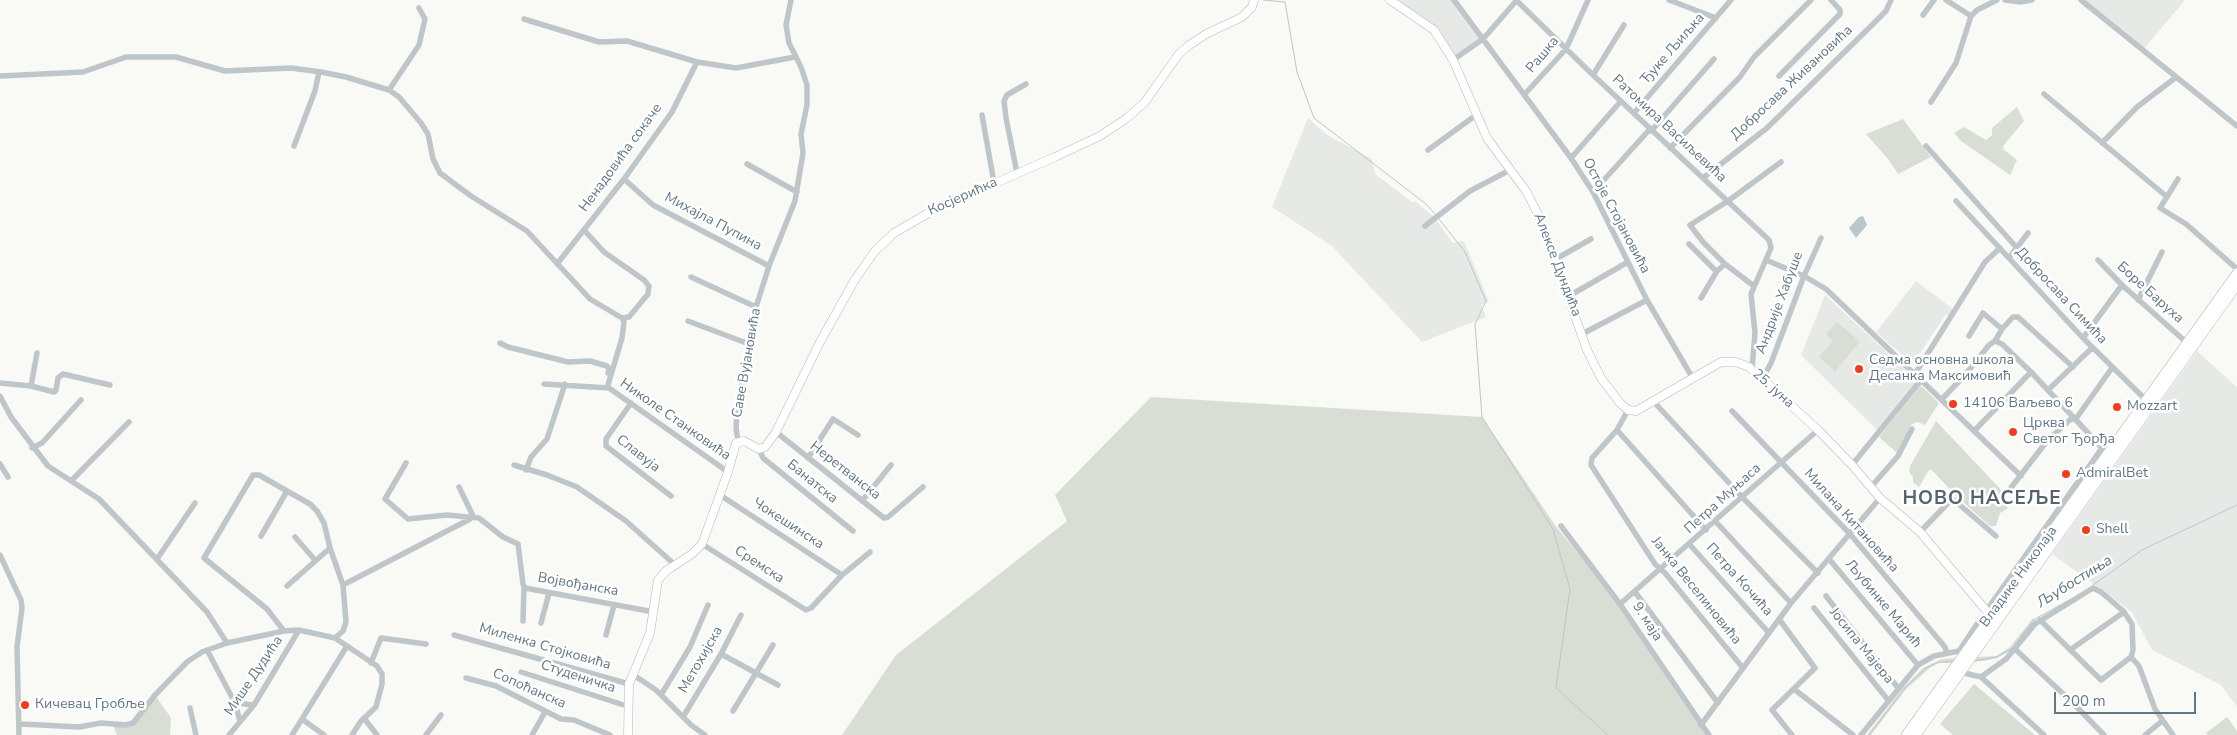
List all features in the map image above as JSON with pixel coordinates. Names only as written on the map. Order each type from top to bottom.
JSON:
[{"type":"main road","name":"Владике Николаја","points":[[1916,735],[1979,638],[1991,616],[2105,450],[2148,402],[2237,271]]},
{"type":"main road","name":"Владике Николаја","points":[[1991,616],[2148,402],[2237,285]]},
{"type":"main road","name":"Владике Николаја","points":[[1906,735],[1958,669]]},
{"type":"street","name":"Саве Вујановића","points":[[702,544],[738,441],[736,428],[737,410],[756,307],[769,266],[797,192],[803,153],[802,123],[807,104],[806,85],[801,67],[789,43],[786,25],[790,0]]},
{"type":"street","name":"Алексе Дундића","points":[[1390,0],[1434,30],[1453,60],[1487,138],[1526,190],[1540,218],[1587,350],[1601,378],[1628,410]]},
{"type":"street","name":"Остоје Стојановића","points":[[1454,0],[1571,158],[1593,192],[1647,300],[1692,377]]},
{"type":"street","name":"Ратомира Васиљевића","points":[[1453,60],[1483,39],[1516,0],[1769,240],[1771,248],[1754,286]]},
{"type":"street","name":"Рашка","points":[[1524,95],[1566,49],[1588,0]]},
{"type":"street","points":[[1669,0],[1716,18]]},
{"type":"street","name":"Ђуке Љиљка","points":[[1634,113],[1731,0]]},
{"type":"street","points":[[1670,148],[1740,78],[1751,60],[1811,0]]},
{"type":"street","points":[[1778,76],[1840,14],[1839,8],[1831,0]]},
{"type":"street","name":"Добросава Живановића","points":[[1703,178],[1767,128],[1886,11],[1891,0]]},
{"type":"street","points":[[1924,15],[1934,0]]},
{"type":"street","points":[[1946,0],[1971,16]]},
{"type":"street","points":[[1931,102],[1956,63],[1971,16],[1977,10],[1997,0]]},
{"type":"street","points":[[2006,0],[2020,2],[2032,0]]},
{"type":"street","points":[[2080,0],[2237,126]]},
{"type":"street","name":"Косјерићка","points":[[758,449],[765,447],[776,432],[820,342],[854,281],[875,251],[894,233],[932,210],[1100,136],[1127,118],[1145,102],[1178,55],[1188,46],[1206,34],[1242,17],[1253,3]]},
{"type":"street","points":[[389,90],[419,44],[426,18],[419,8]]},
{"type":"street","points":[[524,19],[600,42],[627,41],[697,62],[736,68],[795,58]]},
{"type":"street","points":[[1593,75],[1624,25]]},
{"type":"street","points":[[0,76],[83,72],[126,57],[176,58],[225,71],[291,68],[346,76],[389,90],[399,97],[421,122],[428,134],[433,159],[440,173],[471,196],[527,231],[590,299],[622,318],[629,317],[648,294],[649,286],[644,280],[604,252],[584,230]]},
{"type":"street","points":[[1593,192],[1714,59]]},
{"type":"street","name":"Ненадовића сокаче","points":[[557,264],[624,178],[672,112],[697,62]]},
{"type":"street","points":[[294,146],[315,91],[319,72]]},
{"type":"street","points":[[2102,143],[2137,107],[2175,78]]},
{"type":"street","points":[[1017,173],[1004,101],[1007,95],[1026,84]]},
{"type":"street","points":[[2044,94],[2166,196]]},
{"type":"street","points":[[1571,158],[1621,101]]},
{"type":"street","points":[[982,115],[994,183]]},
{"type":"street","points":[[1428,150],[1477,116]]},
{"type":"street","points":[[1926,146],[2017,248]]},
{"type":"street","points":[[1752,369],[1755,333],[1751,298],[1754,286],[1725,264],[1703,242],[1690,225],[1728,201],[1780,162]]},
{"type":"street","points":[[746,164],[797,192]]},
{"type":"street","points":[[1425,226],[1470,191],[1510,170]]},
{"type":"street","name":"Михајла Пупина","points":[[624,178],[653,205],[769,266]]},
{"type":"street","points":[[2178,179],[2160,205],[2162,210],[2186,224],[2237,271]]},
{"type":"street","name":"Добросава Симића","points":[[1956,201],[2092,348],[2148,402]]},
{"type":"street","points":[[2009,258],[2028,233]]},
{"type":"street","name":"Андрије Хабуше","points":[[1762,378],[1771,363],[1804,276],[1821,238]]},
{"type":"street","points":[[1556,260],[1591,239]]},
{"type":"street","points":[[1689,244],[1712,269],[1717,271]]},
{"type":"street","points":[[1915,374],[1985,262],[2000,248]]},
{"type":"street","points":[[2138,300],[2162,252]]},
{"type":"street","points":[[1766,260],[1804,276],[1826,289],[2021,476]]},
{"type":"street","name":"Боре Баруха","points":[[2098,260],[2138,300],[2187,343]]},
{"type":"street","points":[[1569,296],[1628,262]]},
{"type":"street","points":[[1701,298],[1717,271],[1725,264]]},
{"type":"street","points":[[691,277],[756,307]]},
{"type":"street","points":[[2083,338],[2122,285]]},
{"type":"street","points":[[1582,334],[1647,300]]},
{"type":"street","points":[[1969,336],[1983,313],[2002,329]]},
{"type":"street","points":[[1942,399],[1966,374],[1989,345],[1995,341],[2010,318],[2018,317],[2073,367]]},
{"type":"street","points":[[608,385],[622,338],[624,322],[622,318]]},
{"type":"street","points":[[688,321],[749,344]]},
{"type":"street","points":[[1995,341],[2002,344],[2031,372],[2105,450]]},
{"type":"street","points":[[500,342],[508,347],[568,362],[590,361],[607,366],[609,369],[606,380],[608,385]]},
{"type":"street","points":[[2048,390],[2092,348]]},
{"type":"street","points":[[31,386],[37,352]]},
{"type":"street","name":"25. јуна","points":[[1628,410],[1636,411],[1654,402],[1692,377],[1724,361],[1741,364],[1752,369],[1818,430],[1852,465],[1880,498],[1920,532],[1991,616]]},
{"type":"street","points":[[2010,489],[2048,441],[2074,418],[2112,368]]},
{"type":"street","points":[[1975,430],[2031,372]]},
{"type":"street","points":[[0,382],[31,386],[54,392],[58,378],[62,374],[110,385]]},
{"type":"street","points":[[1852,465],[1921,380]]},
{"type":"street","points":[[544,384],[608,385]]},
{"type":"street","points":[[526,470],[531,457],[547,439],[565,384]]},
{"type":"street","name":"Николе Станковића","points":[[608,385],[630,403],[728,472]]},
{"type":"street","points":[[0,396],[11,418],[32,448],[48,466],[99,499],[207,612],[227,644]]},
{"type":"street","points":[[32,448],[42,443],[81,400]]},
{"type":"street","points":[[1654,402],[1743,498],[1818,573]]},
{"type":"street","name":"Славуја","points":[[630,403],[606,439],[606,446],[671,496]]},
{"type":"street","points":[[1628,410],[1617,430],[1706,530]]},
{"type":"street","name":"Милана Китановића","points":[[1732,411],[1850,534],[1945,646],[1947,653]]},
{"type":"street","points":[[808,458],[833,419],[858,435]]},
{"type":"street","points":[[72,481],[130,422]]},
{"type":"street","points":[[1870,488],[1898,456],[1912,429]]},
{"type":"street","name":"Јанка Веселиновића","points":[[1617,430],[1595,454],[1591,465],[1653,561],[1743,668]]},
{"type":"street","name":"Петра Муњаса","points":[[1620,604],[1690,545],[1818,430]]},
{"type":"street","name":"Неретванска","points":[[776,432],[886,518],[923,487]]},
{"type":"street","points":[[738,441],[745,441],[758,449]]},
{"type":"street","name":"Банатска","points":[[758,449],[763,458],[853,531]]},
{"type":"street","name":"Војвођанска","points":[[406,463],[385,496],[386,501],[411,520],[447,515],[479,518],[503,537],[518,544],[524,586],[549,593],[654,612]]},
{"type":"street","points":[[0,464],[8,478]]},
{"type":"street","points":[[514,465],[577,487],[626,521],[674,564]]},
{"type":"street","points":[[862,500],[890,465]]},
{"type":"street","points":[[284,631],[267,609],[204,558],[253,475],[259,476],[305,501],[317,511],[324,523],[330,548],[343,585],[346,622],[343,631],[335,638]]},
{"type":"street","points":[[343,585],[460,525],[472,516],[459,487]]},
{"type":"street","points":[[261,536],[286,491]]},
{"type":"street","name":"Чокешинска","points":[[720,495],[842,575]]},
{"type":"street","points":[[1701,725],[1791,603],[1880,498]]},
{"type":"street","points":[[1920,532],[1951,500],[1954,500],[1996,536]]},
{"type":"street","points":[[157,559],[195,503]]},
{"type":"street","points":[[1716,522],[1791,603]]},
{"type":"street","name":"9. маја","points":[[1561,526],[1620,604],[1709,735]]},
{"type":"street","points":[[295,537],[315,560]]},
{"type":"street","points":[[628,735],[627,706],[629,684],[647,643],[654,612],[656,582],[674,564],[692,554],[702,544]]},
{"type":"street","name":"Сремска","points":[[702,544],[802,608],[811,608],[842,575]]},
{"type":"street","name":"Петра Кочића","points":[[1690,545],[1769,633]]},
{"type":"street","points":[[287,586],[330,548]]},
{"type":"street","points":[[842,575],[870,552]]},
{"type":"street","points":[[0,555],[21,600],[22,608],[18,647],[20,735]]},
{"type":"street","name":"Љубинке Марић","points":[[1829,559],[1918,665]]},
{"type":"street","points":[[523,621],[524,586]]},
{"type":"street","points":[[1980,677],[2002,662],[2015,649],[2030,628],[2040,620],[2093,588],[2116,603],[2132,624],[2133,650],[2131,657],[2101,680],[2040,620]]},
{"type":"street","points":[[1635,592],[1718,703]]},
{"type":"street","points":[[541,623],[549,593]]},
{"type":"street","points":[[1826,596],[1898,688]]},
{"type":"street","points":[[606,635],[614,605]]},
{"type":"street","points":[[661,695],[690,647],[708,605]]},
{"type":"street","name":"Јосипа Мајера","points":[[1814,608],[1888,700]]},
{"type":"street","points":[[2070,650],[2124,612]]},
{"type":"street","name":"Метохијска","points":[[682,718],[721,654],[741,615]]},
{"type":"street","points":[[1860,735],[1918,665],[1929,658],[1961,649],[1981,618]]},
{"type":"street","points":[[1778,620],[1814,666],[1813,671],[1772,710],[1792,735]]},
{"type":"street","points":[[21,724],[79,727],[101,723],[126,725],[133,723],[155,695],[187,662],[206,650],[284,631],[299,630],[335,638],[371,663],[382,674],[382,684],[376,706],[364,718],[352,735]]},
{"type":"street","name":"Мише Дудића","points":[[229,735],[254,705],[299,630]]},
{"type":"street","name":"Миленка Стојковића","points":[[454,635],[629,684]]},
{"type":"street","points":[[371,663],[381,638],[426,644]]},
{"type":"street","points":[[733,712],[773,645]]},
{"type":"street","points":[[292,735],[347,646]]},
{"type":"street","points":[[2015,649],[2104,735]]},
{"type":"street","points":[[206,650],[235,703],[240,721]]},
{"type":"street","points":[[721,654],[778,685]]},
{"type":"street","points":[[2131,657],[2139,666],[2150,699],[2162,721],[2173,735]]},
{"type":"street","points":[[1958,669],[1980,677],[2044,735]]},
{"type":"street","name":"Студеничка","points":[[521,672],[627,706]]},
{"type":"street","points":[[632,674],[661,695],[682,718],[705,735]]},
{"type":"street","name":"Сопоћанска","points":[[466,678],[496,686],[544,712],[561,719],[574,720],[610,735]]},
{"type":"street","points":[[1794,689],[1853,735]]},
{"type":"street","points":[[235,703],[254,705]]},
{"type":"street","points":[[190,708],[196,735]]},
{"type":"street","points":[[532,735],[544,712]]},
{"type":"street","points":[[426,735],[441,715]]},
{"type":"street","points":[[364,718],[377,735]]},
{"type":"street","points":[[302,719],[324,735]]},
{"type":"street","points":[[2146,735],[2162,721]]},
{"type":"shaded area","points":[[1390,0],[1454,0],[1483,39],[1453,60],[1439,37]]},
{"type":"shaded area","points":[[2081,0],[2185,0],[2142,51]]},
{"type":"shaded area","points":[[2017,107],[2024,121],[2003,146],[2004,150],[2017,160],[2010,175],[1961,141],[1954,133],[1964,127],[1986,140],[1992,135],[1992,128]]},
{"type":"shaded area","points":[[1308,118],[1327,135],[1372,159],[1375,174],[1412,202],[1415,201],[1434,217],[1453,243],[1464,241],[1489,302],[1481,305],[1486,317],[1422,342],[1332,246],[1272,207]]},
{"type":"shaded area","points":[[1903,119],[1931,157],[1898,174],[1888,159],[1866,134]]},
{"type":"shaded area","points":[[1863,216],[1867,225],[1856,238],[1849,228],[1859,217]]},
{"type":"shaded area","points":[[1916,281],[1953,309],[1949,316],[1946,314],[1919,355],[1922,357],[1916,365],[1912,364],[1876,332]]},
{"type":"shaded area","name":"Седма основна школа Десанка Максимовић","points":[[1825,295],[1919,382],[1879,432],[1801,355]]},
{"type":"shaded area","points":[[1837,322],[1860,342],[1835,371],[1819,357],[1833,341],[1826,334]]},
{"type":"shaded area","points":[[2197,351],[2237,387],[2237,707],[2221,685],[2152,650],[2132,612],[2052,554]]},
{"type":"shaded area","points":[[1920,385],[1939,403],[1925,425],[1918,422],[1912,424],[1897,453],[1879,437]]},
{"type":"shaded area","points":[[1151,397],[1482,417],[1557,528],[1620,604],[1709,735],[842,735],[896,655],[1067,521],[1055,495]]},
{"type":"shaded area","points":[[1936,421],[2007,496],[2007,509],[2000,513],[1996,526],[1990,526],[1955,495],[1932,470],[1929,470],[1919,487],[1913,482],[1913,477],[1909,472],[1910,466]]},
{"type":"shaded area","points":[[2033,618],[2036,620],[2012,650],[1997,658],[1983,661],[1939,663],[1931,667],[1906,689],[1871,735],[1867,735],[1903,688],[1923,668],[1942,659],[1996,656],[2010,647]]},
{"type":"shaded area","points":[[1974,684],[2035,735],[1953,735],[1940,724]]},
{"type":"shaded area","points":[[155,695],[171,718],[170,735],[117,735],[113,725],[133,723]]},
{"type":"shaded area","points":[[2227,717],[2237,731],[2237,735],[2208,735],[2206,733]]},
{"type":"waterway","points":[[1263,0],[1285,2],[1297,72],[1314,118],[1426,204],[1435,214]]},
{"type":"waterway","points":[[1439,219],[1465,252],[1486,301],[1475,324],[1482,417],[1553,529],[1570,589],[1556,688],[1608,735]]},
{"type":"waterway","name":"Љубостиња","points":[[2093,585],[2142,550],[2237,505]]},
{"type":"waterway","name":"Љубостиња","points":[[2021,636],[2035,619],[2071,599]]},
{"type":"waterway","name":"Љубостиња","points":[[1975,661],[1997,657],[2011,649]]},
{"type":"waterway","name":"Љубостиња","points":[[1869,735],[1905,688],[1926,668],[1939,662],[1953,662]]},
{"type":"place","name":"Седма основна школа Десанка Максимовић","points":[[1859,369]]},
{"type":"place","name":"14106 Ваљево 6","points":[[1953,404]]},
{"type":"place","name":"Mozzart","points":[[2117,407]]},
{"type":"place","name":"Црква Светог Ђорђа","points":[[2013,432]]},
{"type":"place","name":"AdmiralBet","points":[[2066,474]]},
{"type":"place","name":"Shell","points":[[2086,530]]},
{"type":"place","name":"Кичевац Гробље","points":[[25,705]]},
{"type":"district","name":"НОВО НАСЕЉЕ","points":[[1982,499]]}]
